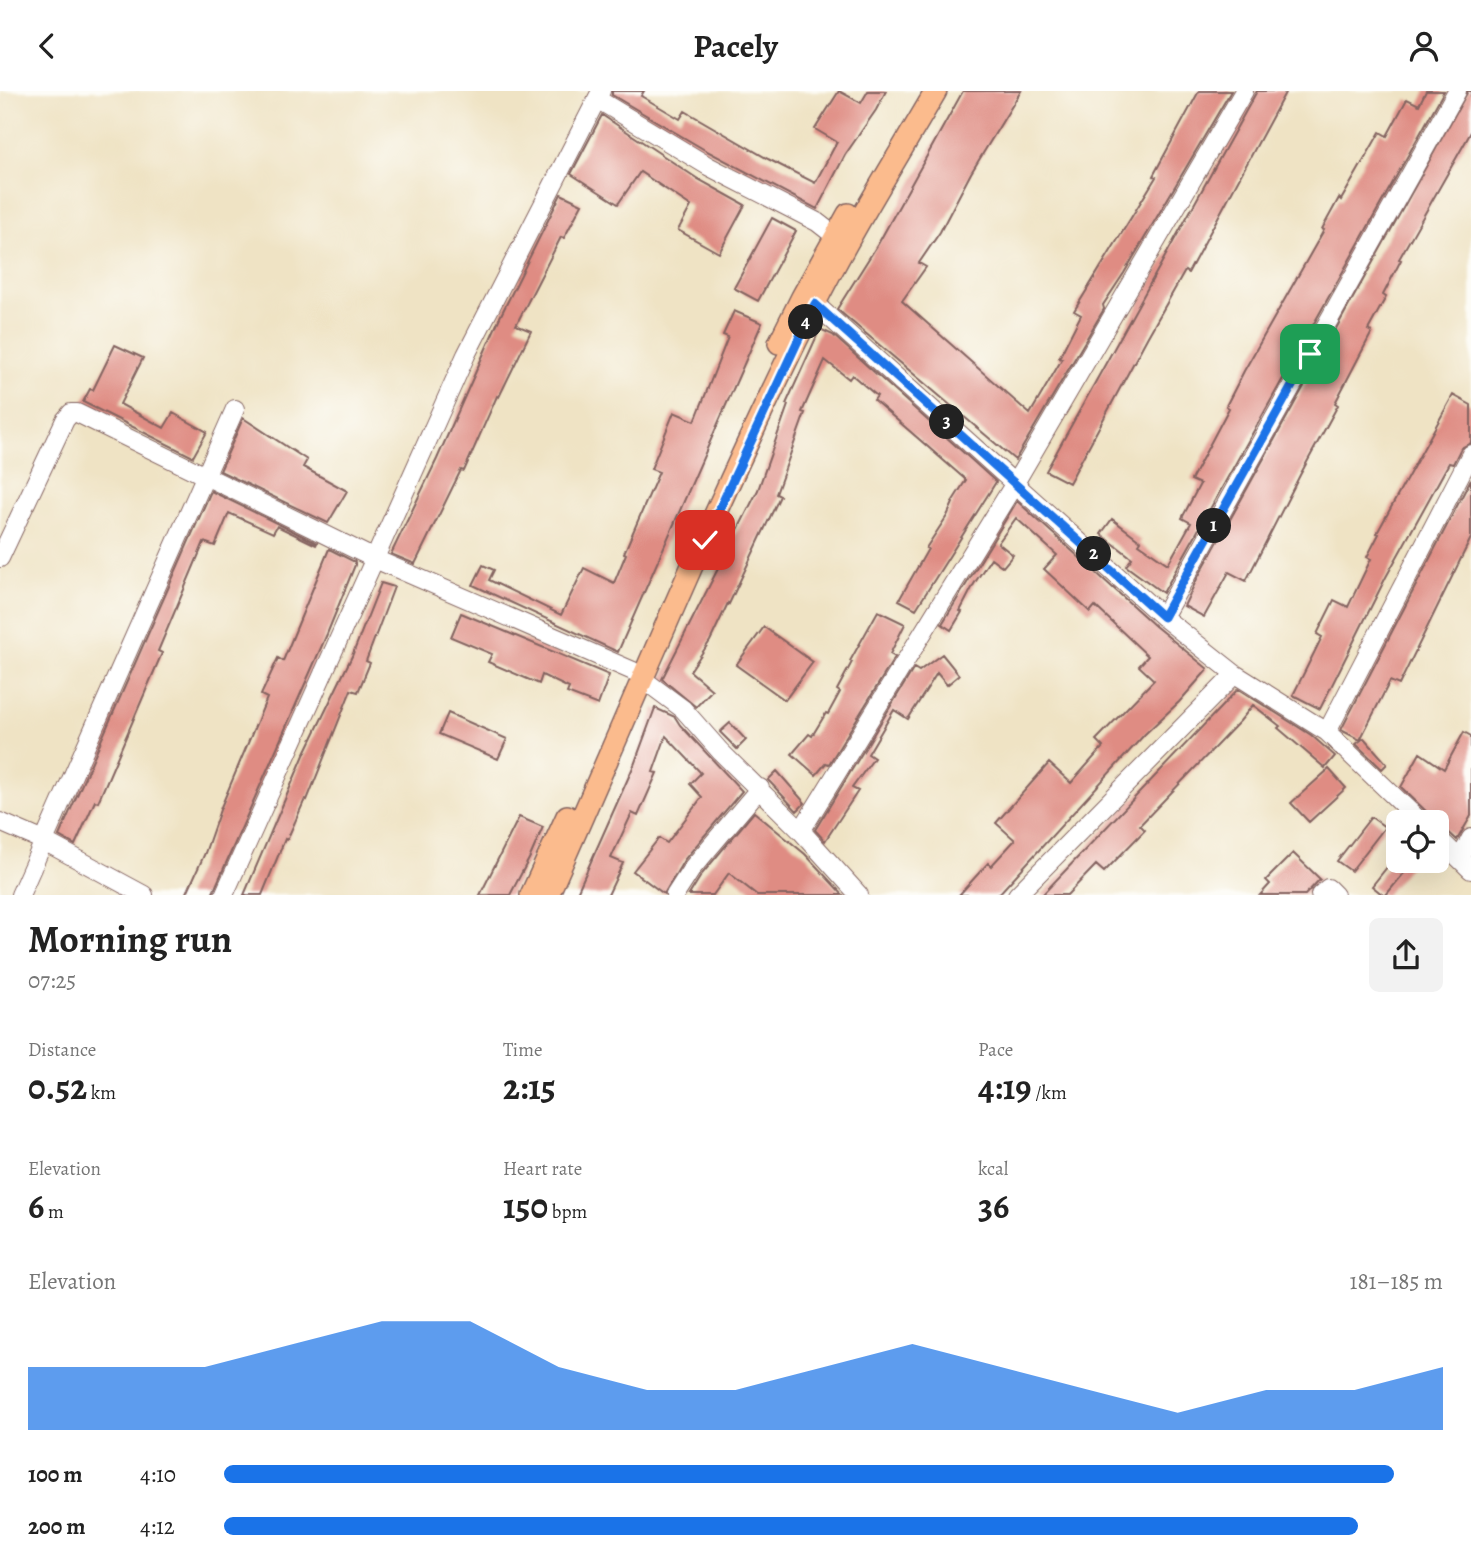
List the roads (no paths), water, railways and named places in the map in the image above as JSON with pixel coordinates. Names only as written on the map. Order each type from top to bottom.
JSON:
[{"type":"main road","points":[[548,895],[638,675],[781,340],[835,236],[919,91]]},
{"type":"main road","points":[[531,895],[815,304],[936,91]]},
{"type":"street","points":[[801,831],[1016,483],[1244,91]]},
{"type":"street","points":[[1163,617],[1457,91]]},
{"type":"street","points":[[224,895],[466,355],[599,95],[708,166],[817,222],[835,236]]},
{"type":"street","points":[[815,304],[1163,617],[1235,674],[1327,732],[1408,810]]},
{"type":"street","points":[[20,895],[235,409]]},
{"type":"street","points":[[0,558],[65,420],[71,413],[77,413],[375,559],[638,675],[683,709],[859,895]]},
{"type":"street","points":[[1327,732],[1471,454]]},
{"type":"street","points":[[1017,895],[1235,674]]},
{"type":"street","points":[[675,895],[693,867],[760,788]]},
{"type":"street","points":[[0,822],[44,841],[144,895]]},
{"type":"street","points":[[1465,865],[1471,838]]},
{"type":"street","points":[[1449,849],[1465,865]]},
{"type":"street","points":[[1320,895],[1328,888],[1335,895]]}]
